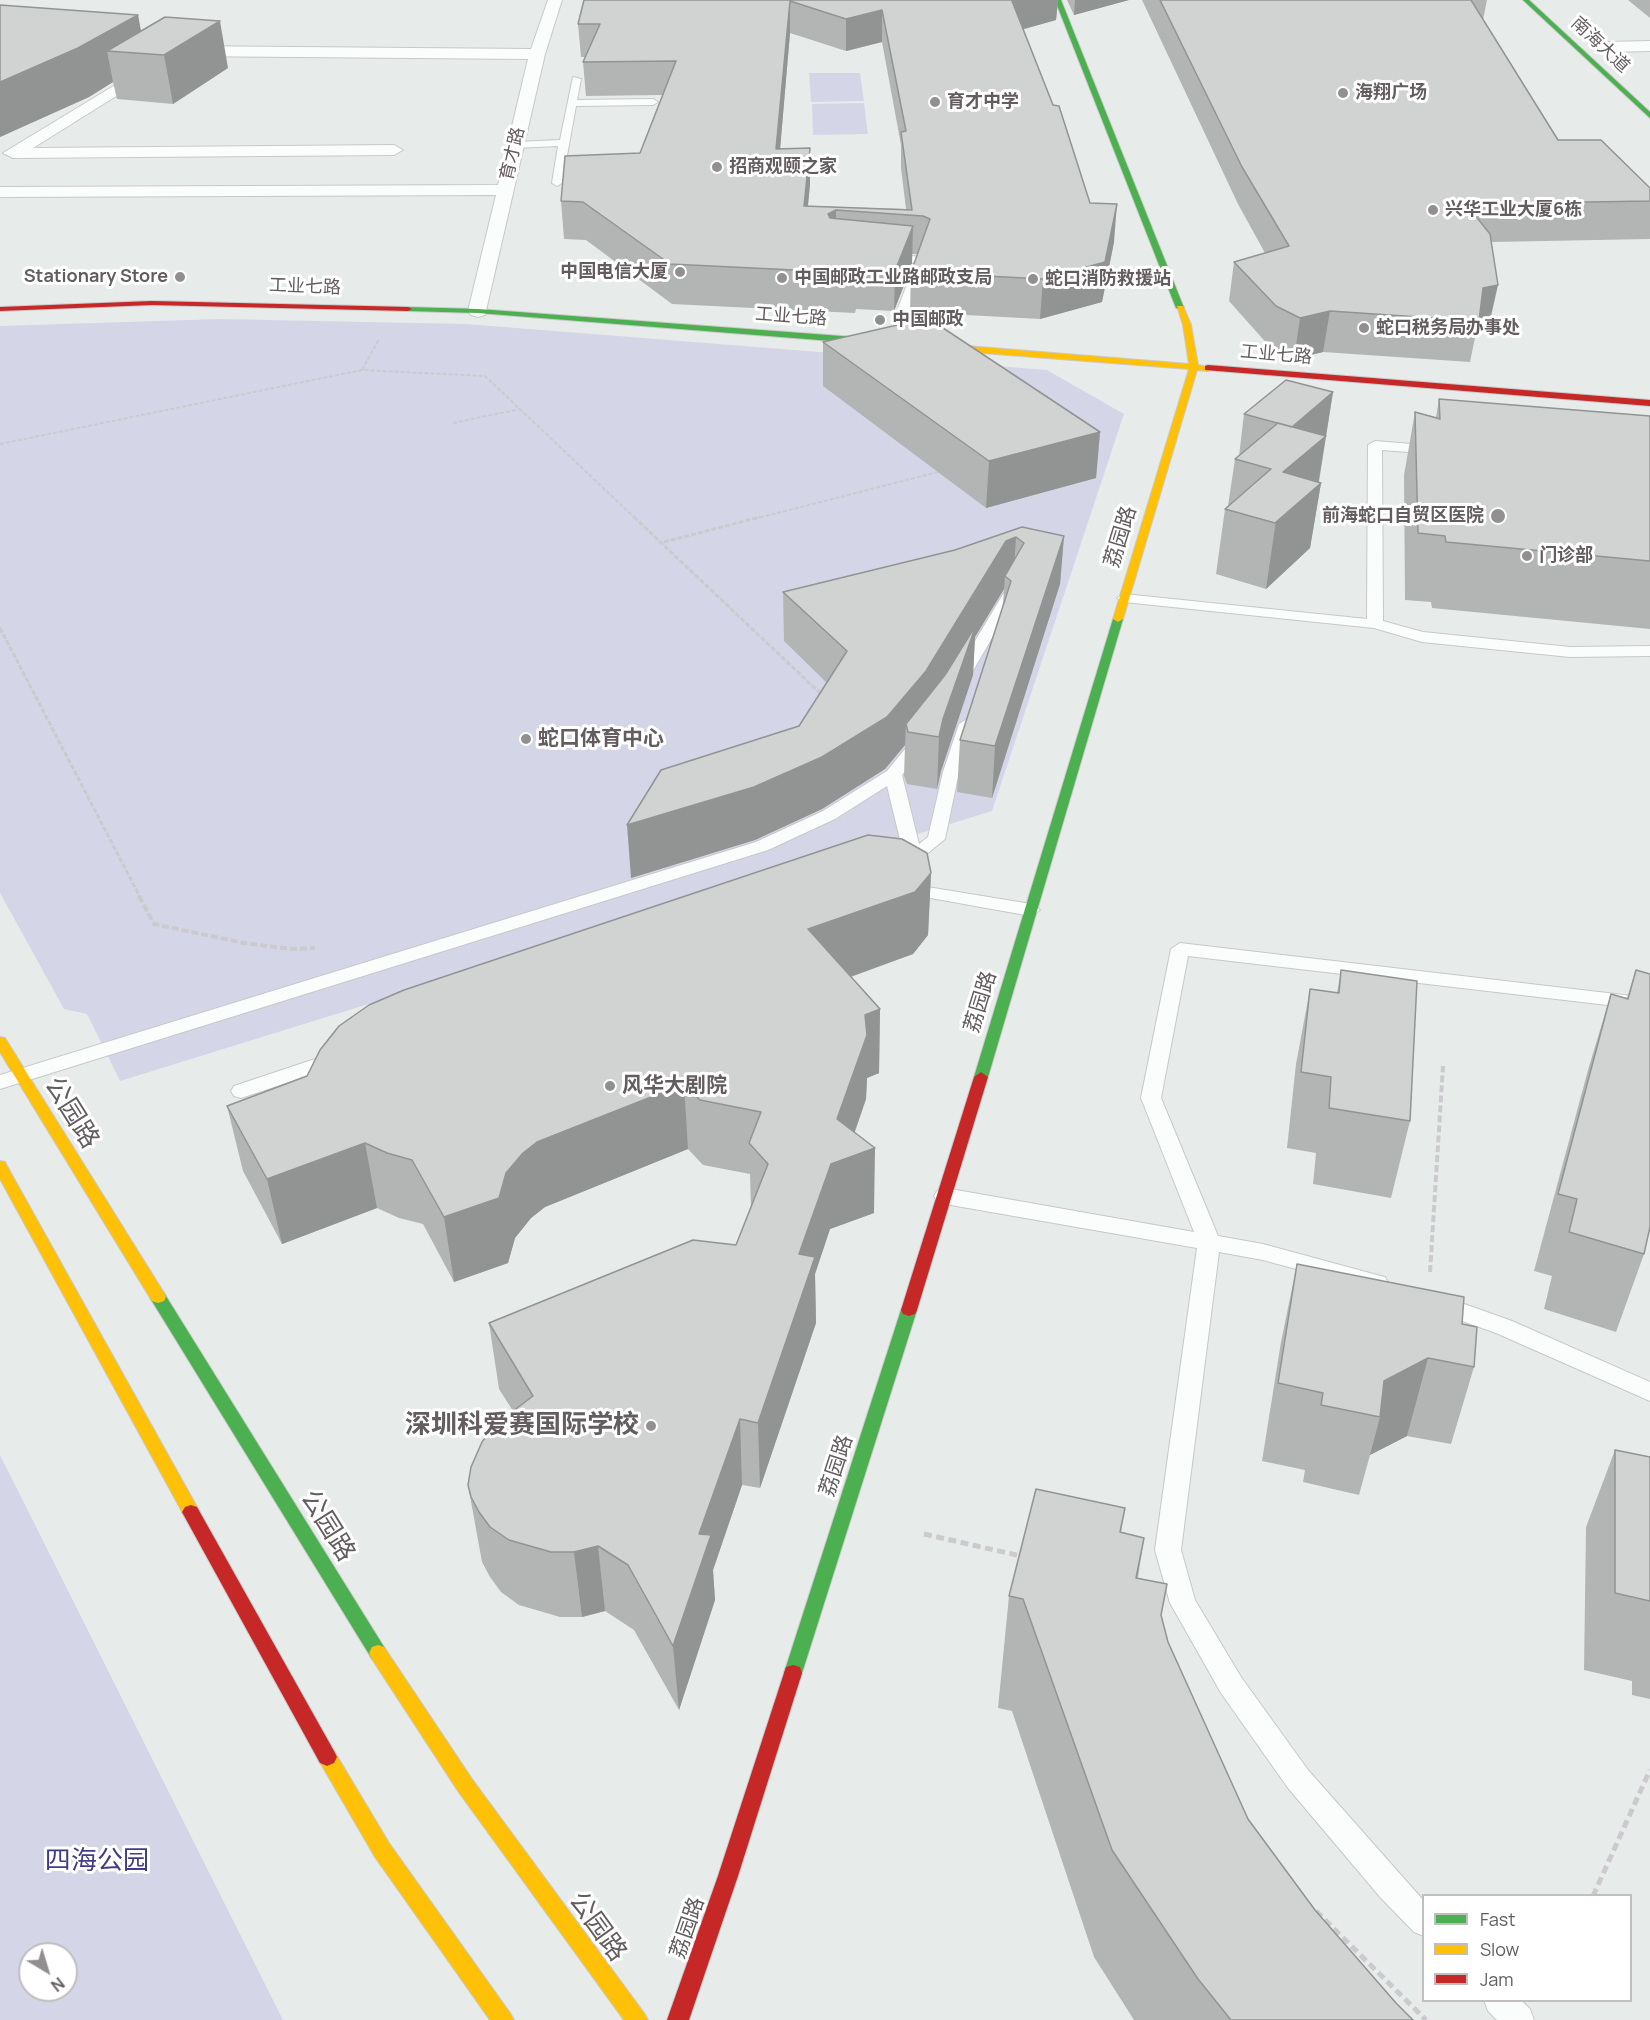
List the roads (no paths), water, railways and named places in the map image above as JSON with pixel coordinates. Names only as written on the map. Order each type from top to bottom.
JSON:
[{"type":"street","name":"育才路","points":[[478,310],[537,54],[555,0]]},
{"type":"street","name":"荔园路","points":[[678,2020],[728,1876],[945,1196],[1194,366],[1187,325],[1058,0]]},
{"type":"street","name":"南海大道","points":[[1526,0],[1650,116]]},
{"type":"street","points":[[1602,43],[1650,46]]},
{"type":"street","name":"南海大道","points":[[1602,43],[1624,62]]},
{"type":"street","points":[[6,157],[175,50],[537,54]]},
{"type":"street","points":[[6,157],[394,150]]},
{"type":"street","points":[[0,192],[504,190]]},
{"type":"street","name":"工业七路","points":[[0,309],[164,303],[478,310],[1650,403]]},
{"type":"street","name":"公园路","points":[[0,1041],[386,1666],[465,1785],[637,2020]]},
{"type":"street","points":[[0,1166],[300,1711],[382,1850],[503,2020]]},
{"type":"lane","points":[[557,183],[576,79]]},
{"type":"lane","points":[[572,103],[653,102]]},
{"type":"lane","points":[[515,145],[564,143]]},
{"type":"lane","points":[[879,257],[922,260],[902,344]]},
{"type":"lane","points":[[1375,624],[1375,445],[1445,450]]},
{"type":"lane","points":[[951,694],[1012,591]]},
{"type":"lane","points":[[1124,598],[1375,624],[1422,637],[1569,652],[1650,651]]},
{"type":"lane","points":[[987,665],[1001,622]]},
{"type":"lane","points":[[914,856],[936,839],[951,772],[972,708]]},
{"type":"lane","points":[[0,1082],[762,846],[830,815],[894,775],[933,725]]},
{"type":"lane","points":[[894,775],[922,891]]},
{"type":"lane","points":[[884,885],[1031,910]]},
{"type":"lane","points":[[1422,1920],[1390,1887],[1298,1779],[1231,1685],[1183,1603],[1168,1550],[1209,1241],[1151,1098],[1180,949],[1650,1004]]},
{"type":"lane","points":[[241,1091],[354,1053]]},
{"type":"lane","points":[[945,1196],[1209,1241],[1342,1272],[1515,1331],[1650,1392]]},
{"type":"lane","points":[[1499,2002],[1519,2020]]},
{"type":"place","name":"海翔广场","points":[[1343,93]]},
{"type":"place","name":"育才中学","points":[[935,102]]},
{"type":"place","name":"招商观颐之家","points":[[717,167]]},
{"type":"place","name":"兴华工业大厦6栋","points":[[1433,210]]},
{"type":"place","name":"中国电信大厦","points":[[680,272]]},
{"type":"place","name":"Stationary Store","points":[[180,277]]},
{"type":"place","name":"中国邮政工业路邮政支局","points":[[782,278]]},
{"type":"place","name":"蛇口消防救援站","points":[[1033,279]]},
{"type":"place","name":"中国邮政","points":[[880,320]]},
{"type":"place","name":"蛇口税务局办事处","points":[[1364,328]]},
{"type":"place","name":"前海蛇口自贸区医院","points":[[1498,516]]},
{"type":"place","name":"门诊部","points":[[1527,556]]},
{"type":"place","name":"蛇口体育中心","points":[[526,739]]},
{"type":"place","name":"风华大剧院","points":[[610,1086]]},
{"type":"place","name":"深圳科爱赛国际学校","points":[[651,1426]]},
{"type":"park label","name":"四海公园","points":[[97,1862]]}]
